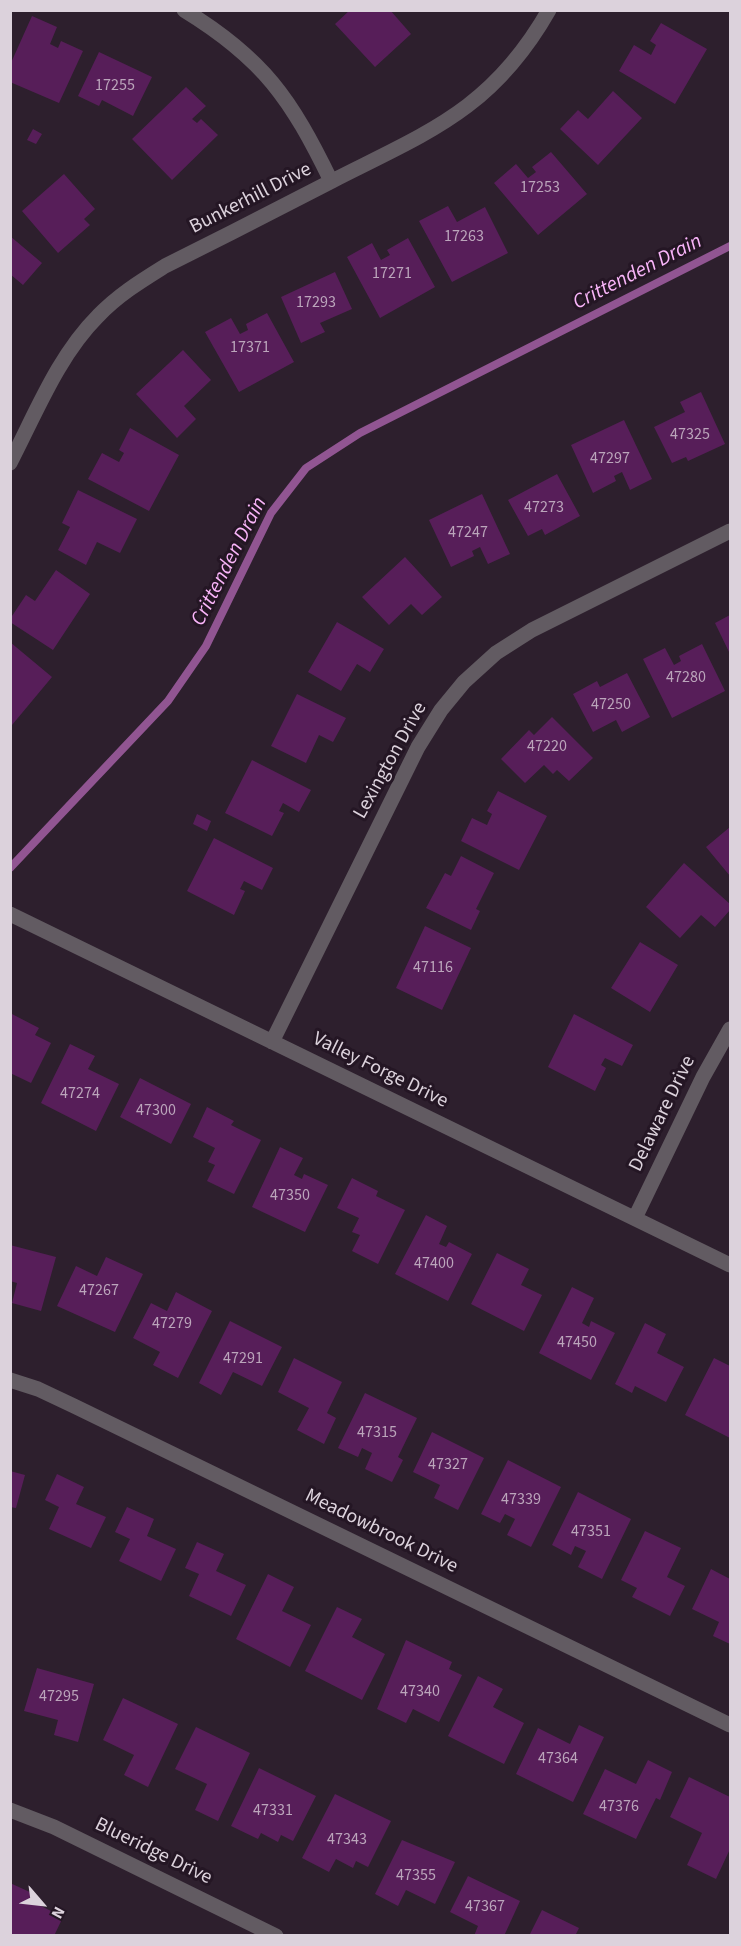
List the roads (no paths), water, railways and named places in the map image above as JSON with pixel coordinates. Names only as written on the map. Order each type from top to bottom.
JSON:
[{"type":"street","points":[[184,10],[237,47],[270,77],[296,111],[332,182]]},
{"type":"street","name":"Bunkerhill Drive","points":[[10,463],[52,381],[72,348],[97,316],[129,288],[165,266],[432,131],[467,108],[494,85],[520,57],[549,10]]},
{"type":"street","name":"Lexington Drive","points":[[272,1042],[418,747],[441,710],[464,682],[496,653],[532,630],[730,531]]},
{"type":"street","name":"Valley Forge Drive","points":[[10,914],[730,1265]]},
{"type":"street","name":"Delaware Drive","points":[[635,1218],[703,1077],[730,1029]]},
{"type":"street","name":"Meadowbrook Drive","points":[[10,1380],[38,1389],[74,1406],[730,1725]]},
{"type":"street","name":"Blueridge Drive","points":[[10,1810],[54,1827],[276,1935]]},
{"type":"waterway","name":"Crittenden Drain","points":[[10,868],[168,701],[206,646],[271,513],[306,468],[360,433],[730,246]]}]
